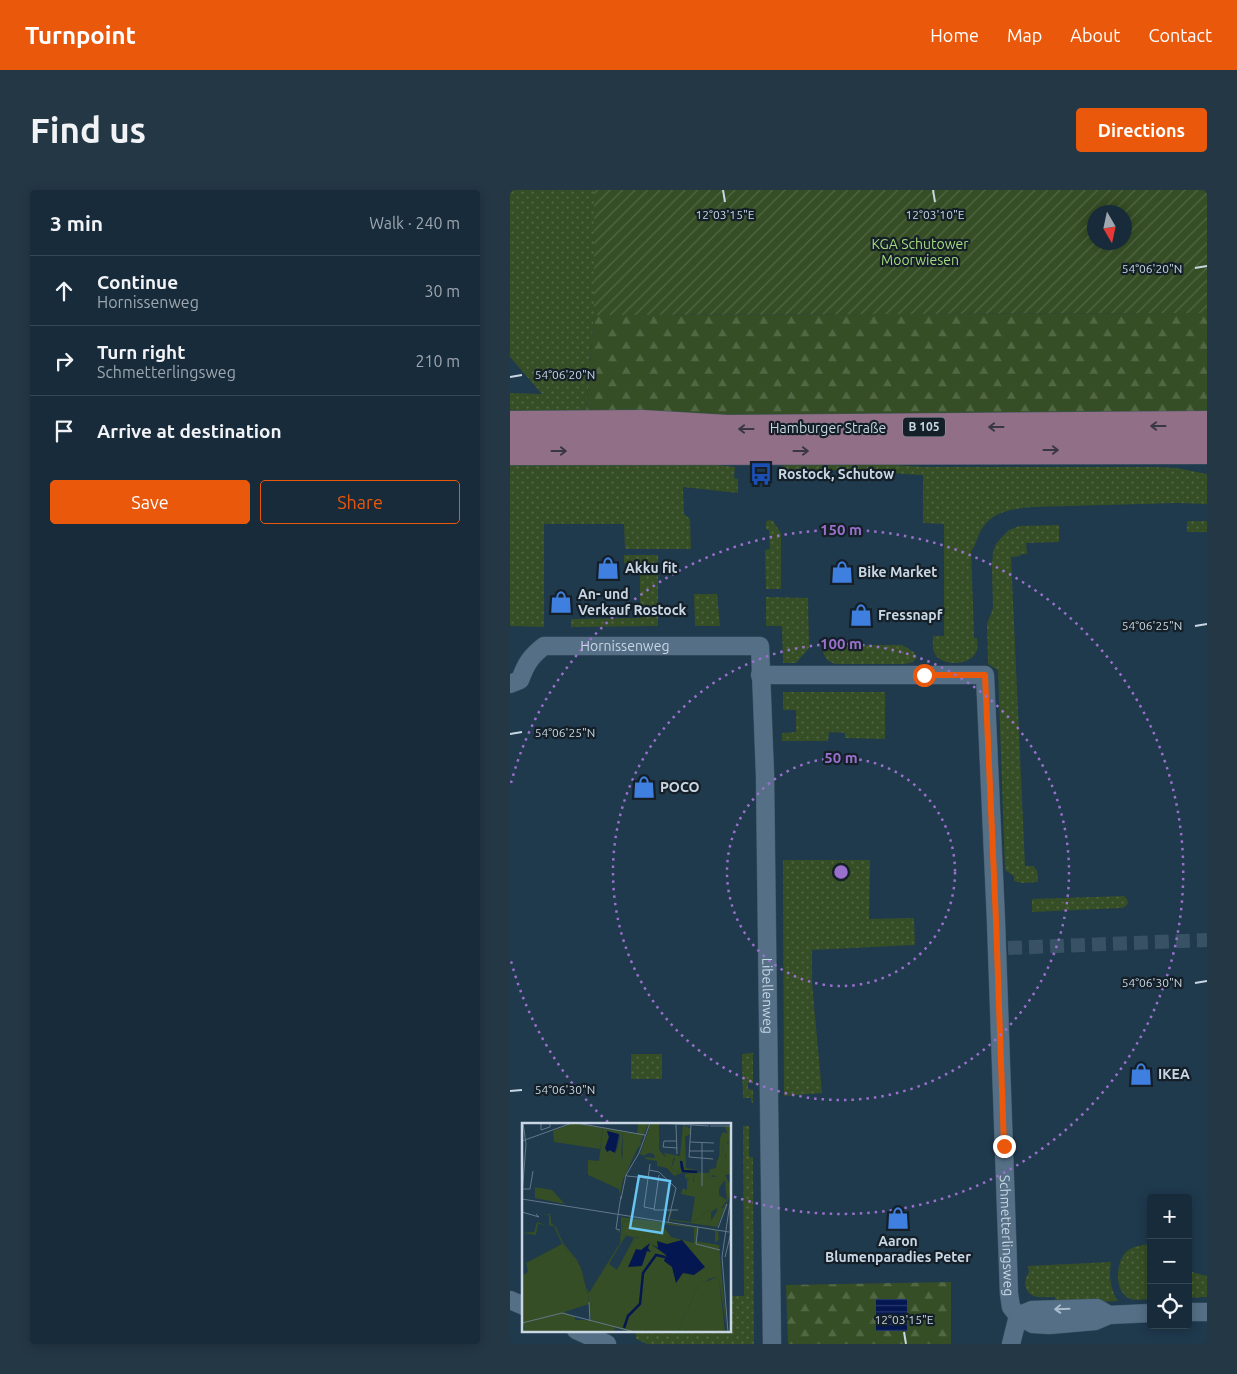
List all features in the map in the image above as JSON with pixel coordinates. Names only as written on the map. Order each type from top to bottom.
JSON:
[{"type":"main road","name":"Hamburger Straße","points":[[510,425],[642,424],[727,429],[1207,425]]},
{"type":"main road","name":"Hamburger Straße","points":[[510,451],[1207,450]]},
{"type":"street","name":"Hornissenweg","points":[[510,684],[520,680],[534,654],[544,646],[760,646]]},
{"type":"street","name":"Libellenweg","points":[[760,646],[765,775],[772,1344]]},
{"type":"street","name":"Schmetterlingsweg","points":[[760,675],[985,675],[1009,1294],[1011,1307],[1018,1316],[1011,1344]]},
{"type":"street","points":[[510,1300],[522,1305]]},
{"type":"street","points":[[1018,1316],[1032,1310],[1097,1308],[1109,1315],[1147,1313]]},
{"type":"street","points":[[1192,1312],[1207,1312]]},
{"type":"street","points":[[580,1332],[606,1344]]},
{"type":"green space","points":[[510,190],[594,190],[594,315],[586,413],[510,413],[510,393],[542,394],[510,357]]},
{"type":"green space","name":"KGA Schutower Moorwiesen","points":[[594,190],[1207,190],[1207,313],[594,315]]},
{"type":"green space","points":[[1207,313],[1207,417],[841,419],[586,413],[594,315]]},
{"type":"green space","points":[[814,460],[868,461],[924,467],[1176,468],[1207,474],[1207,504],[1177,503],[1033,507],[1009,510],[995,516],[984,526],[971,551],[974,638],[977,638],[977,650],[974,655],[963,662],[949,663],[937,657],[933,649],[933,636],[944,636],[944,524],[923,523],[923,475],[844,470],[781,477],[781,466]]},
{"type":"green space","points":[[682,461],[735,467],[734,478],[738,479],[738,493],[683,487],[684,514],[690,519],[691,549],[625,549],[624,524],[544,524],[544,627],[510,626],[510,462]]},
{"type":"green space","points":[[769,520],[773,521],[781,533],[781,589],[766,589],[765,550],[770,549],[769,530],[766,529],[766,522]]},
{"type":"green space","points":[[1188,521],[1207,521],[1207,532],[1187,532]]},
{"type":"green space","points":[[1059,525],[1059,542],[1026,543],[1027,554],[1011,557],[1025,866],[1034,866],[1037,870],[1038,882],[1022,883],[1014,881],[1014,876],[1005,870],[998,670],[988,664],[987,624],[993,608],[993,552],[996,544],[1009,530],[1019,526]]},
{"type":"green space","points":[[624,555],[658,555],[658,626],[571,627],[571,619],[640,618],[640,563],[624,563]]},
{"type":"green space","points":[[694,594],[717,594],[720,626],[695,626]]},
{"type":"green space","points":[[766,597],[808,598],[809,648],[796,663],[783,663],[782,626],[766,626]]},
{"type":"green space","points":[[841,645],[902,645],[914,652],[917,657],[913,662],[906,664],[835,664],[830,662],[823,651]]},
{"type":"green space","points":[[783,692],[885,692],[885,739],[845,738],[845,733],[829,732],[828,741],[782,741],[782,733],[796,732],[796,710],[783,710]]},
{"type":"green space","points":[[783,860],[870,860],[869,919],[914,918],[915,945],[812,950],[812,983],[822,1093],[784,1096]]},
{"type":"green space","points":[[1124,896],[1128,903],[1122,908],[1032,912],[1032,899]]},
{"type":"green space","points":[[753,1053],[753,1083],[748,1083],[748,1089],[753,1090],[753,1103],[751,1098],[743,1098],[742,1054]]},
{"type":"green space","points":[[631,1054],[662,1054],[662,1079],[631,1079]]},
{"type":"green space","points":[[743,1126],[749,1126],[749,1157],[753,1157],[754,1344],[647,1344],[636,1339],[636,1332],[731,1332],[731,1296],[744,1296]]},
{"type":"green space","points":[[1147,1245],[1147,1299],[1131,1299],[1125,1296],[1119,1285],[1118,1270],[1122,1257],[1126,1252],[1137,1246]]},
{"type":"green space","points":[[1111,1262],[1111,1282],[1118,1301],[1056,1304],[1055,1297],[1034,1296],[1026,1288],[1025,1284],[1029,1272],[1028,1266]]},
{"type":"green space","points":[[1192,1272],[1207,1276],[1207,1297],[1192,1298]]},
{"type":"green space","points":[[951,1282],[951,1344],[788,1344],[786,1285]]},
{"type":"shaded area","points":[[876,1299],[907,1299],[907,1331],[876,1331]]},
{"type":"tunnel","points":[[1008,948],[1207,940]]},
{"type":"place","name":"Rostock, Schutow","points":[[761,474]]},
{"type":"place","name":"Akku fit","points":[[608,568]]},
{"type":"place","name":"Bike Market","points":[[842,572]]},
{"type":"place","name":"An- und Verkauf Rostock","points":[[561,602]]},
{"type":"place","name":"Fressnapf","points":[[861,615]]},
{"type":"place","name":"POCO","points":[[644,787]]},
{"type":"place","name":"IKEA","points":[[1141,1074]]},
{"type":"place","name":"Aaron Blumenparadies Peter","points":[[898,1218]]},
{"type":"route","points":[[924,675],[985,675],[1004,1146]]}]
